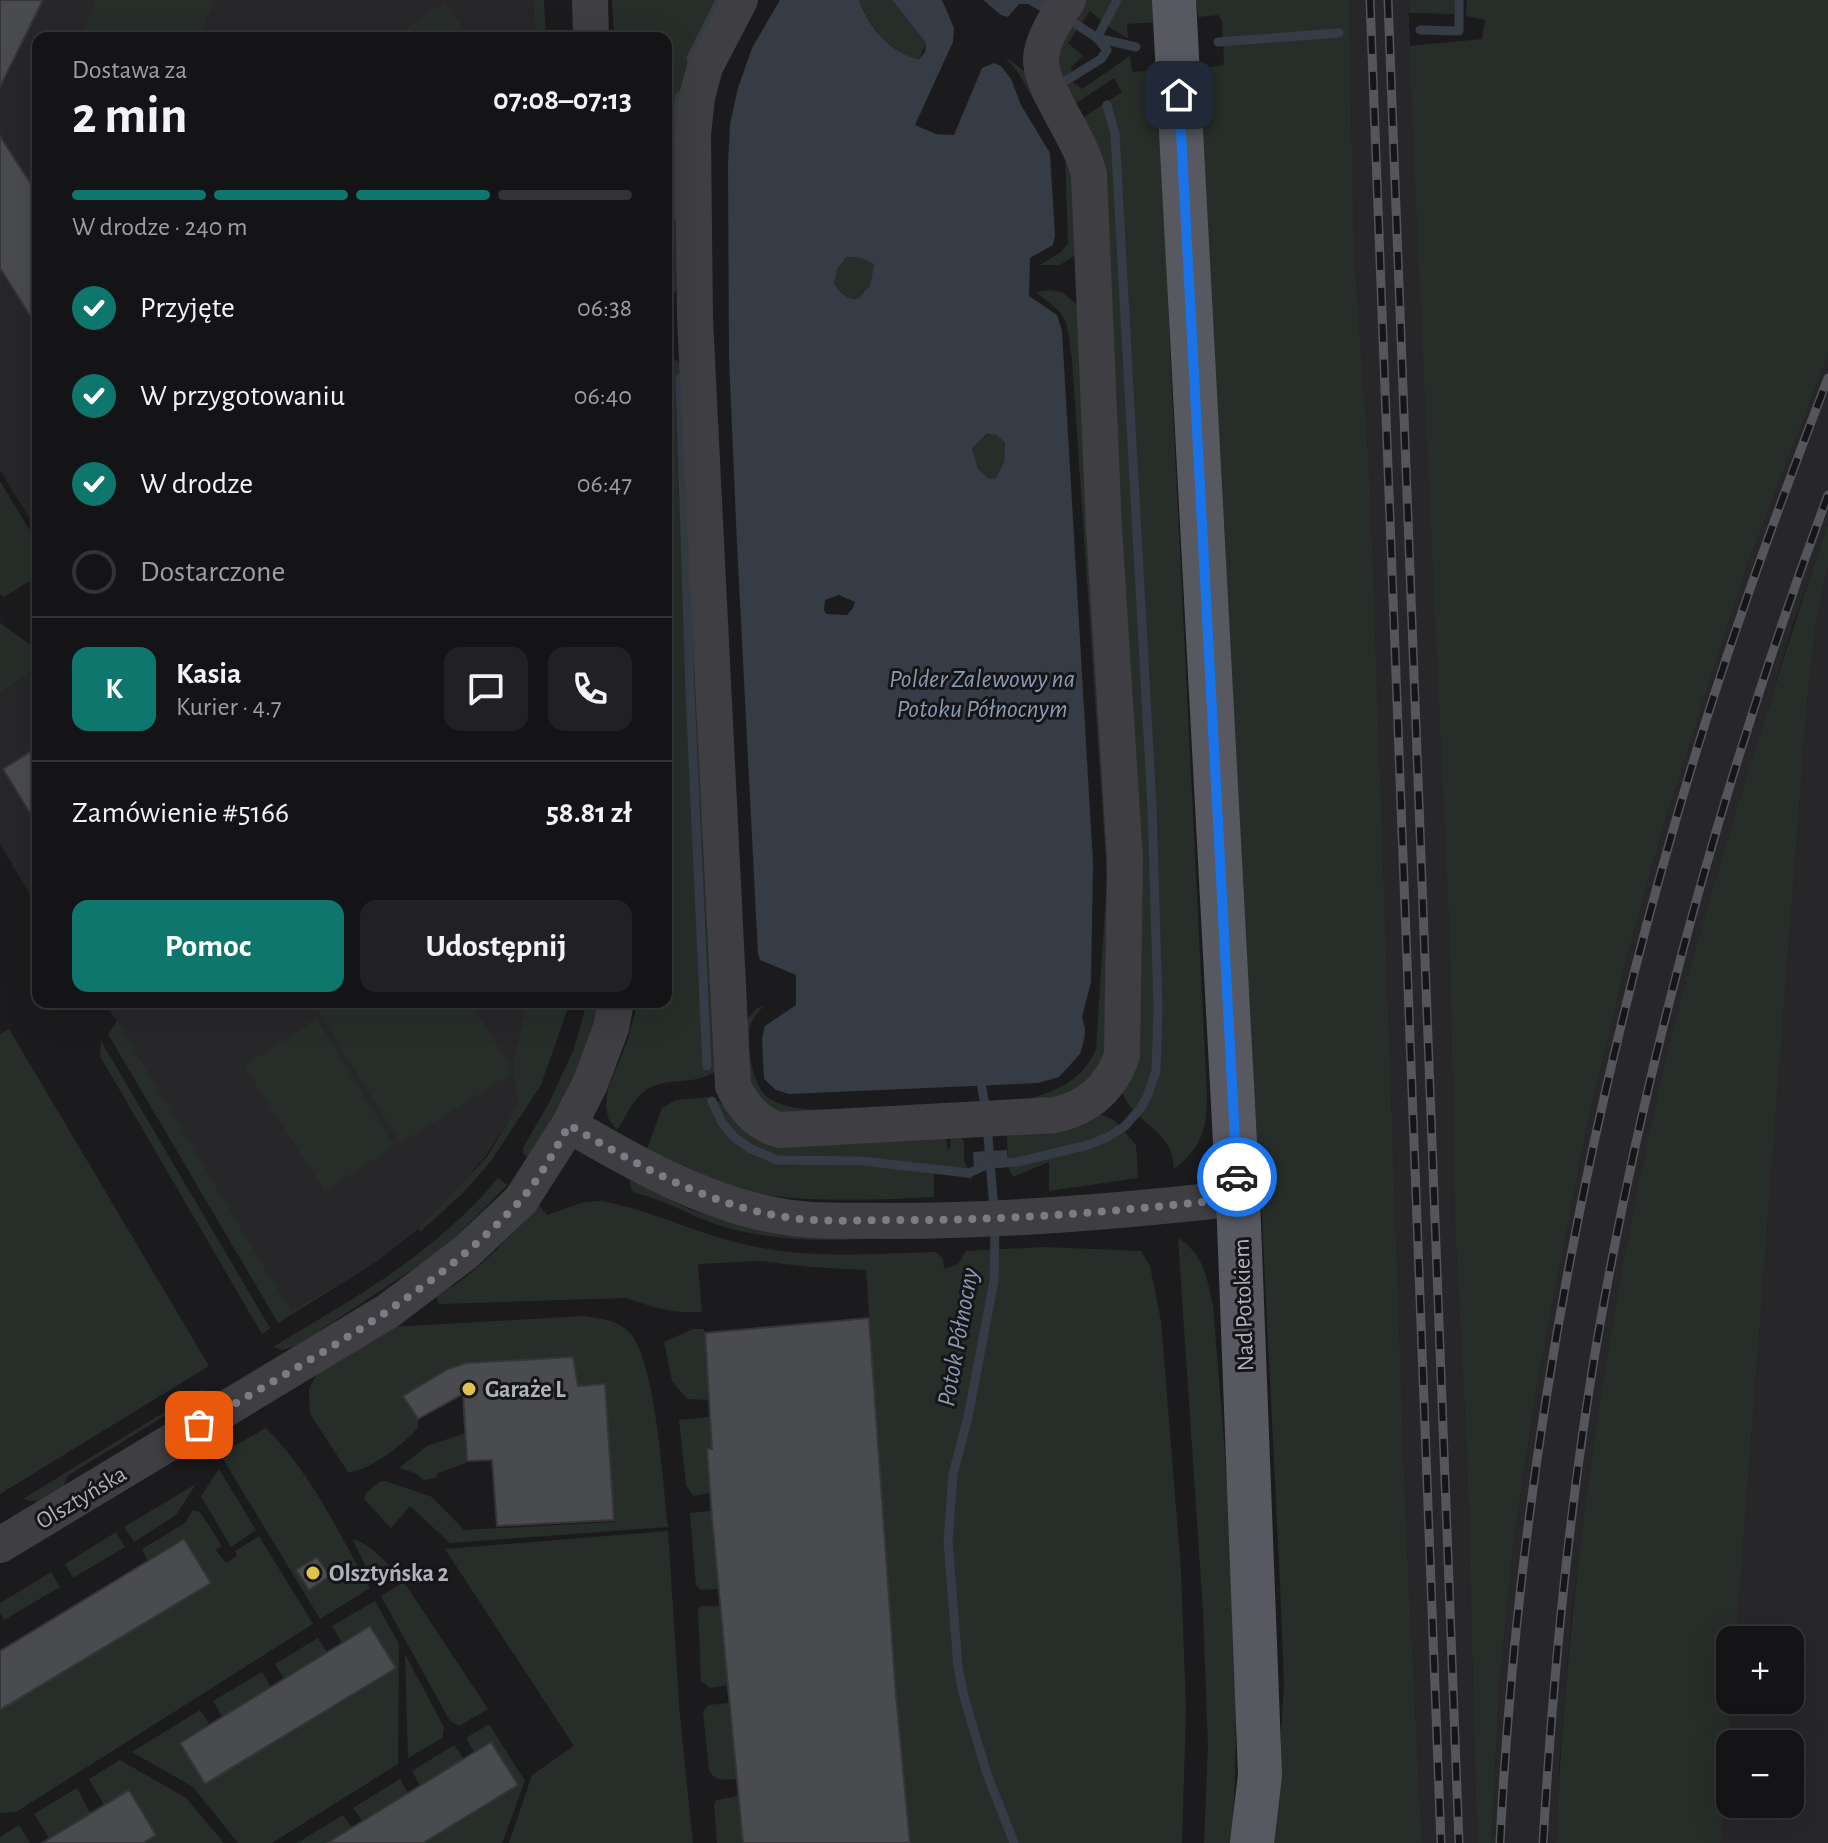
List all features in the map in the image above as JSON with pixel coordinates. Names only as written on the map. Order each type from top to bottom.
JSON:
[{"type":"main road","name":"Nad Potokiem","points":[[1174,0],[1238,1198],[1260,1775],[1252,1843]]},
{"type":"street","points":[[590,0],[591,32]]},
{"type":"street","points":[[740,0],[715,44],[697,97],[680,318],[733,1086],[743,1105],[755,1118],[766,1126],[780,1130],[1055,1115],[1074,1111],[1091,1101],[1109,1083],[1122,1055],[1125,860],[1104,528],[1089,175],[1085,157],[1050,92],[1041,58],[1051,29],[1068,0]]},
{"type":"street","name":"Olsztyńska","points":[[0,1545],[388,1311],[465,1253],[521,1200],[569,1125],[590,1084],[611,1028],[615,1008]]},
{"type":"street","points":[[569,1125],[623,1156],[690,1188],[778,1216],[811,1220],[971,1221],[1238,1198]]},
{"type":"shaded area","points":[[0,0],[533,0],[535,32],[32,32],[32,522],[0,470]]},
{"type":"shaded area","points":[[96,0],[214,0],[201,32],[83,32]]},
{"type":"shaded area","points":[[533,0],[544,0],[546,32],[535,32]]},
{"type":"shaded area","points":[[612,0],[729,0],[677,291],[672,295],[672,32],[614,32]]},
{"type":"shaded area","points":[[859,0],[892,0],[926,43],[919,59],[890,45],[869,19]]},
{"type":"shaded area","points":[[1080,0],[1155,0],[1156,22],[1127,24],[1128,38],[1090,11],[1068,43],[1083,56],[1071,67],[1073,82],[1082,89],[1130,56],[1132,72],[1159,70],[1207,1095],[1204,1128],[1197,1145],[1174,1169],[1172,1154],[1165,1142],[1130,1107],[1122,1090],[1081,119],[1122,92],[1114,78],[1072,106],[1059,81],[1059,38]]},
{"type":"shaded area","points":[[1196,0],[1349,0],[1354,250],[1370,482],[1406,1527],[1422,1843],[1271,1843],[1284,1683],[1280,1584],[1261,1199],[1225,666],[1195,69],[1224,65],[1222,21],[1218,15],[1198,17]]},
{"type":"shaded area","points":[[1349,0],[1408,0],[1450,949],[1455,1226],[1467,1453],[1477,1843],[1422,1843],[1406,1527],[1370,482],[1354,250]]},
{"type":"shaded area","points":[[1408,0],[1455,0],[1454,14],[1409,13]]},
{"type":"shaded area","points":[[1467,0],[1828,0],[1828,355],[1747,566],[1662,830],[1627,958],[1586,1131],[1537,1384],[1514,1540],[1500,1678],[1491,1843],[1477,1843],[1467,1453],[1455,1226],[1450,949],[1409,46],[1482,39],[1485,20],[1466,16]]},
{"type":"shaded area","points":[[445,2],[466,32],[401,32]]},
{"type":"shaded area","points":[[1004,56],[1037,81],[1073,150],[1077,254],[1060,265],[1040,265],[1061,252],[1068,243],[1065,156],[1018,72]]},
{"type":"shaded area","points":[[845,257],[862,258],[874,263],[870,287],[858,299],[844,294],[834,283]]},
{"type":"shaded area","points":[[1035,292],[1062,292],[1080,307],[1118,870],[1111,1042],[1097,1075],[1068,1098],[1019,1102],[1054,1090],[1074,1079],[1096,1050],[1107,877],[1072,359],[1069,334],[1061,313]]},
{"type":"shaded area","points":[[1828,355],[1828,524],[1793,625],[1696,948],[1654,1114],[1635,1209],[1591,1462],[1571,1621],[1556,1843],[1491,1843],[1500,1678],[1514,1540],[1537,1384],[1586,1131],[1627,958],[1662,830],[1747,566]]},
{"type":"shaded area","points":[[672,358],[678,361],[687,376],[718,1069],[701,1078],[651,1087],[635,1101],[617,1130],[608,1118],[606,1105],[608,1089],[627,1042],[636,1008],[672,1008]]},
{"type":"shaded area","points":[[988,434],[997,435],[1005,443],[1004,462],[996,478],[989,479],[978,469],[972,448]]},
{"type":"shaded area","points":[[0,481],[32,534],[32,580],[4,597],[0,593]]},
{"type":"shaded area","points":[[1828,524],[1828,567],[1816,623],[1807,703],[1737,1626],[1716,1626],[1716,1714],[1730,1714],[1729,1730],[1716,1730],[1716,1818],[1723,1818],[1721,1843],[1556,1843],[1568,1660],[1589,1478],[1635,1207],[1682,998],[1782,663]]},
{"type":"shaded area","points":[[1828,567],[1828,1843],[1721,1843],[1723,1818],[1804,1818],[1804,1730],[1729,1730],[1730,1714],[1804,1714],[1804,1626],[1737,1626],[1807,703],[1816,623]]},
{"type":"shaded area","points":[[0,623],[32,646],[32,670],[0,693]]},
{"type":"shaded area","points":[[32,670],[32,898],[0,844],[0,693]]},
{"type":"shaded area","points":[[765,1005],[753,1020],[748,1038],[752,1068],[764,1094],[779,1103],[799,1108],[849,1109],[781,1115],[752,1096],[738,1030],[756,1009]]},
{"type":"shaded area","points":[[109,1008],[525,1008],[514,1071],[519,1104],[486,1155],[418,1229],[376,1262],[291,1313]]},
{"type":"shaded area","points":[[316,1008],[474,1008],[513,1070],[525,1008],[568,1008],[541,1085],[491,1161],[464,1192],[421,1231],[418,1229],[487,1157],[518,1104],[514,1072],[401,1143]]},
{"type":"shaded area","points":[[585,1008],[597,1008],[579,1065],[562,1101],[528,1158],[523,1148],[549,1103],[574,1049]]},
{"type":"shaded area","points":[[317,1019],[394,1146],[325,1191],[244,1066]]},
{"type":"shaded area","points":[[117,1021],[291,1312],[376,1262],[278,1323],[108,1034]]},
{"type":"shaded area","points":[[9,1029],[209,1366],[0,1494],[0,1034]]},
{"type":"shaded area","points":[[101,1041],[270,1328],[262,1334],[100,1056]]},
{"type":"shaded area","points":[[709,1097],[727,1108],[751,1135],[775,1143],[946,1132],[947,1149],[950,1148],[951,1135],[961,1135],[964,1160],[973,1179],[934,1173],[934,1197],[865,1200],[795,1198],[723,1185],[647,1149],[662,1108],[676,1100]]},
{"type":"shaded area","points":[[1102,1115],[1114,1120],[1136,1145],[1138,1178],[1049,1191],[1049,1162],[1013,1177],[1008,1167],[1007,1132]]},
{"type":"shaded area","points":[[498,1178],[507,1185],[445,1248],[298,1345],[282,1350],[273,1347],[365,1291],[420,1252],[473,1206]]},
{"type":"shaded area","points":[[630,1180],[691,1210],[723,1220],[947,1235],[833,1240],[749,1233],[721,1226],[635,1193],[631,1190]]},
{"type":"shaded area","points":[[601,1201],[767,1249],[839,1254],[935,1252],[943,1258],[944,1269],[958,1264],[966,1251],[1044,1247],[1141,1251],[1150,1266],[1161,1321],[1181,1570],[1186,1710],[1182,1843],[910,1843],[893,1662],[866,1270],[759,1261],[698,1264],[702,1312],[663,1309],[626,1298],[439,1304],[436,1296],[478,1267],[539,1205],[547,1215],[584,1202]]},
{"type":"shaded area","points":[[1178,1238],[1199,1259],[1213,1306],[1229,1507],[1235,1641],[1232,1843],[1204,1843],[1208,1747],[1203,1611]]},
{"type":"shaded area","points":[[583,1316],[614,1322],[629,1332],[638,1347],[646,1369],[657,1425],[668,1527],[450,1543],[410,1506],[391,1528],[364,1499],[366,1493],[385,1481],[432,1497],[464,1530],[615,1522],[598,1392],[569,1393],[567,1364],[404,1397],[418,1419],[418,1428],[386,1456],[348,1472],[310,1414],[309,1389],[318,1372],[390,1327]]},
{"type":"shaded area","points":[[693,1329],[704,1329],[709,1400],[687,1399],[672,1381],[664,1342]]},
{"type":"shaded area","points":[[202,1389],[207,1399],[196,1407],[184,1404],[67,1476],[63,1488],[49,1496],[34,1501],[23,1499]]},
{"type":"shaded area","points":[[709,1417],[712,1449],[710,1493],[693,1496],[686,1485],[679,1420]]},
{"type":"shaded area","points":[[266,1428],[311,1484],[370,1588],[320,1619],[220,1454]]},
{"type":"shaded area","points":[[466,1433],[466,1463],[438,1473],[436,1478],[424,1480],[415,1473],[399,1468],[427,1446]]},
{"type":"shaded area","points":[[219,1469],[256,1530],[231,1547],[201,1496]]},
{"type":"shaded area","points":[[196,1484],[176,1515],[134,1542],[124,1527]]},
{"type":"shaded area","points":[[193,1510],[200,1512],[222,1546],[216,1550],[226,1563],[237,1556],[235,1551],[259,1536],[313,1624],[16,1812],[0,1813],[0,1710],[211,1583],[185,1540],[148,1562],[142,1549],[185,1523]]},
{"type":"shaded area","points":[[711,1511],[718,1589],[701,1590],[696,1585],[690,1513]]},
{"type":"shaded area","points":[[668,1531],[680,1717],[693,1843],[509,1843],[532,1775],[574,1746],[445,1549]]},
{"type":"shaded area","points":[[116,1532],[125,1547],[73,1578],[65,1564]]},
{"type":"shaded area","points":[[352,1539],[370,1548],[395,1572],[375,1585]]},
{"type":"shaded area","points":[[51,1572],[60,1587],[4,1620],[0,1603]]},
{"type":"shaded area","points":[[404,1582],[488,1709],[459,1726],[450,1721],[381,1596]]},
{"type":"shaded area","points":[[375,1601],[399,1644],[398,1764],[272,1843],[238,1843],[193,1787],[132,1752],[200,1710],[209,1724],[180,1743],[205,1784],[395,1668],[371,1626],[342,1643],[332,1626]]},
{"type":"shaded area","points":[[701,1606],[720,1606],[728,1685],[710,1688],[701,1681],[698,1610]]},
{"type":"shaded area","points":[[318,1638],[327,1653],[284,1679],[275,1664]]},
{"type":"shaded area","points":[[405,1654],[444,1727],[442,1738],[408,1758]]},
{"type":"shaded area","points":[[262,1672],[271,1687],[222,1717],[213,1701]]},
{"type":"shaded area","points":[[729,1703],[737,1779],[724,1780],[714,1777],[709,1770],[703,1712],[708,1705]]},
{"type":"shaded area","points":[[489,1724],[525,1781],[502,1843],[297,1843],[343,1815],[352,1828],[362,1821],[353,1808],[400,1779],[408,1793],[420,1786],[412,1771],[454,1745],[464,1759],[474,1752],[466,1738]]},
{"type":"shaded area","points":[[120,1760],[186,1798],[224,1843],[42,1843],[49,1838],[34,1814],[77,1788],[90,1813],[104,1805],[89,1779]]},
{"type":"shaded area","points":[[738,1796],[743,1843],[717,1843],[714,1804],[716,1800]]},
{"type":"shaded area","points":[[19,1825],[30,1843],[0,1843],[0,1837]]},
{"type":"water","name":"Polder Zalewowy na Potoku Północnym","points":[[780,0],[859,0],[874,29],[890,45],[919,59],[925,52],[926,43],[892,0],[942,0],[954,28],[953,42],[915,125],[936,134],[954,135],[982,68],[994,63],[1001,66],[1011,79],[1021,105],[1050,153],[1055,236],[1053,245],[1030,258],[1029,296],[1057,315],[1062,331],[1093,863],[1091,982],[1082,1017],[1084,1040],[1080,1054],[1059,1077],[1038,1083],[789,1094],[776,1090],[764,1079],[762,1038],[765,1026],[796,1005],[796,975],[760,960],[758,954],[737,544],[729,358],[728,165],[730,124],[752,48]],"holes":[[[846,257],[862,258],[874,264],[870,286],[858,299],[844,295],[834,283],[838,268]],[[987,434],[997,435],[1005,443],[1004,462],[996,478],[989,479],[978,469],[972,448]],[[839,595],[855,602],[847,615],[826,614],[825,600]]]},
{"type":"water","points":[[983,0],[1048,0],[1040,11],[1028,4],[1019,4],[1008,17]]},
{"type":"water","points":[[986,1146],[991,1146],[992,1151],[1007,1150],[1008,1167],[974,1169],[973,1152],[986,1151]]},
{"type":"building","points":[[0,0],[43,0],[0,87]]},
{"type":"building","points":[[0,136],[32,186],[32,319],[0,268]]},
{"type":"building","points":[[32,751],[32,816],[3,769]]},
{"type":"building","points":[[869,1318],[896,1695],[910,1843],[743,1843],[712,1519],[707,1449],[712,1449],[705,1333]]},
{"type":"building","points":[[573,1357],[578,1386],[605,1384],[614,1520],[497,1526],[492,1460],[467,1461],[463,1394],[418,1419],[403,1396],[448,1369],[466,1363]]},
{"type":"building","points":[[184,1539],[211,1583],[0,1710],[0,1651]]},
{"type":"building","name":"Olsztyńska 2","points":[[317,1557],[330,1576],[309,1590],[296,1570]]},
{"type":"building","points":[[370,1626],[396,1668],[205,1784],[180,1743]]},
{"type":"building","points":[[491,1742],[518,1785],[423,1843],[327,1843]]},
{"type":"building","points":[[129,1790],[156,1835],[143,1843],[42,1843]]},
{"type":"waterway","points":[[1067,80],[1101,59],[1107,50],[1097,38],[1117,0]]},
{"type":"waterway","name":"Potok Północny","points":[[1420,30],[1459,31],[1459,0]]},
{"type":"waterway","points":[[691,58],[718,4]]},
{"type":"waterway","name":"Potok Północny","points":[[1076,24],[1097,38],[1136,47]]},
{"type":"waterway","name":"Potok Północny","points":[[1218,42],[1339,33]]},
{"type":"waterway","points":[[676,216],[676,118],[680,96]]},
{"type":"waterway","points":[[712,1101],[722,1123],[734,1137],[749,1148],[777,1160],[862,1161],[969,1173],[989,1164],[1017,1162],[1088,1145],[1108,1137],[1125,1126],[1147,1097],[1156,1071],[1158,1008],[1152,807],[1115,134],[1107,105]]},
{"type":"waterway","points":[[680,378],[707,1066]]},
{"type":"waterway","name":"Potok Północny","points":[[980,1078],[986,1110]]},
{"type":"waterway","name":"Potok Północny","points":[[987,1125],[994,1210]]},
{"type":"waterway","name":"Potok Północny","points":[[995,1225],[994,1281],[968,1417],[953,1474],[948,1541],[958,1667],[964,1697],[987,1774],[1014,1843]]},
{"type":"railway","points":[[1370,0],[1441,1843]]},
{"type":"railway","points":[[1388,0],[1459,1843]]},
{"type":"railway","points":[[1500,1843],[1508,1715],[1537,1461],[1580,1210],[1607,1085],[1637,960],[1706,721],[1764,548],[1828,378]]},
{"type":"railway","points":[[1543,1843],[1559,1635],[1574,1497],[1594,1359],[1626,1189],[1648,1088],[1700,888],[1760,690],[1828,495]]},
{"type":"way so far","points":[[199,1425],[388,1311],[465,1253],[521,1200],[569,1125],[623,1156],[690,1188],[736,1205],[778,1216],[811,1220],[971,1221],[1134,1209],[1238,1198],[1237,1177]]},
{"type":"place","name":"Garaże L","points":[[469,1389]]},
{"type":"place","name":"Olsztyńska 2","points":[[313,1573]]},
{"type":"route","points":[[1179,95],[1237,1177]]}]
